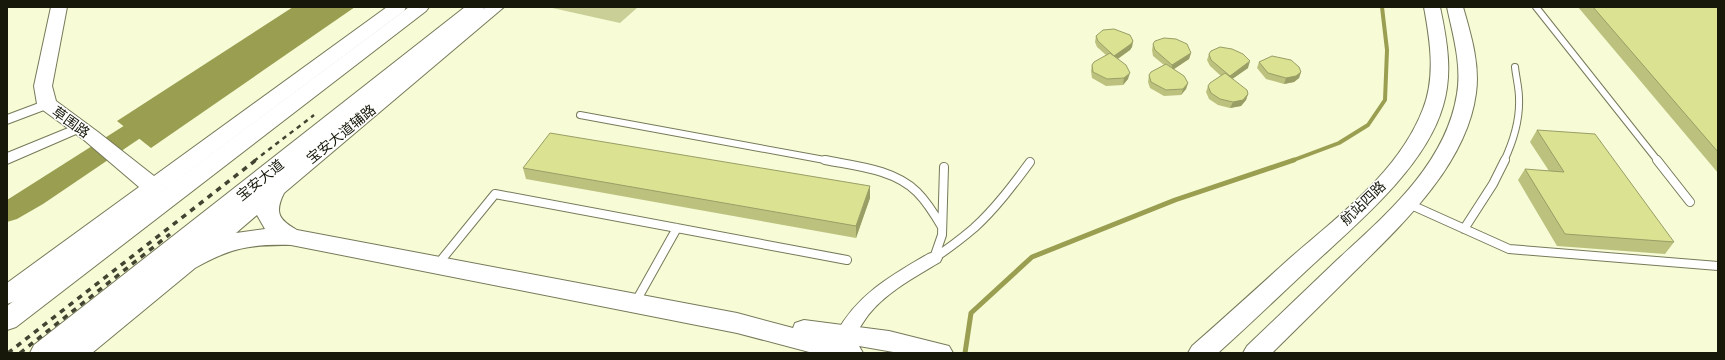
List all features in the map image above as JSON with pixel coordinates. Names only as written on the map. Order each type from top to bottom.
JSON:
[{"type":"main road","points":[[326,60],[414,7]]},
{"type":"main road","points":[[7,320],[420,7]]},
{"type":"main road","name":"宝安大道","points":[[43,353],[476,7]]},
{"type":"street","name":"草围路","points":[[59,7],[43,86],[47,104],[85,132],[153,187]]},
{"type":"street","points":[[7,295],[398,7]]},
{"type":"street","name":"宝安大道辅路","points":[[75,353],[496,7]]},
{"type":"street","name":"航站四路","points":[[1201,353],[1359,208],[1390,176],[1411,150],[1424,129],[1433,108],[1440,77],[1440,54],[1432,7]]},
{"type":"street","points":[[1256,353],[1381,232],[1432,174],[1448,148],[1458,127],[1465,104],[1467,85],[1466,54],[1455,7]]},
{"type":"street","points":[[7,120],[47,104]]},
{"type":"street","points":[[7,159],[85,132]]},
{"type":"street","points":[[275,189],[267,205],[267,214],[271,223],[277,229],[291,237]]},
{"type":"street","points":[[184,263],[207,250],[237,239],[264,236],[291,237],[848,344],[893,342],[940,353]]},
{"type":"street","points":[[848,344],[853,320],[875,296],[891,284],[934,258]]},
{"type":"lane","points":[[1536,7],[1690,202]]},
{"type":"lane","points":[[1464,229],[1494,184],[1506,159],[1516,128],[1519,99],[1515,67]]},
{"type":"lane","points":[[580,115],[855,166],[885,173],[903,180],[917,191],[929,206],[942,228]]},
{"type":"lane","points":[[934,258],[956,242],[987,215],[1030,162]]},
{"type":"lane","points":[[934,258],[938,249],[942,228],[944,167]]},
{"type":"lane","points":[[437,265],[495,194],[847,260]]},
{"type":"lane","points":[[1407,203],[1509,250],[1718,266]]},
{"type":"lane","points":[[635,303],[677,228]]},
{"type":"shaded area","points":[[293,7],[355,7],[151,148],[117,121]]},
{"type":"shaded area","points":[[548,7],[638,7],[620,23]]},
{"type":"building","points":[[1593,7],[1718,7],[1718,152]]},
{"type":"building","points":[[1114,29],[1130,35],[1133,41],[1114,56],[1098,41],[1096,36],[1103,30]]},
{"type":"building","points":[[1164,38],[1176,39],[1187,44],[1191,53],[1172,65],[1155,50],[1153,44],[1155,41]]},
{"type":"building","points":[[1220,47],[1232,49],[1243,54],[1250,61],[1230,76],[1211,60],[1209,54],[1211,51]]},
{"type":"building","points":[[1110,53],[1126,65],[1130,73],[1124,78],[1107,79],[1093,72],[1092,65],[1094,62]]},
{"type":"building","points":[[1272,56],[1291,60],[1299,67],[1301,72],[1296,76],[1286,78],[1268,73],[1259,62]]},
{"type":"building","points":[[1166,64],[1184,76],[1188,83],[1183,89],[1166,90],[1151,82],[1149,75],[1151,72]]},
{"type":"building","points":[[1225,73],[1247,90],[1248,94],[1243,100],[1233,102],[1220,99],[1211,93],[1208,86],[1210,83]]},
{"type":"building","points":[[1537,130],[1595,134],[1674,242],[1565,234],[1525,169],[1564,172]]},
{"type":"building","points":[[550,133],[870,186],[856,226],[523,168]]},
{"type":"waterway","points":[[1291,161],[1339,143],[1368,125],[1385,100],[1387,50],[1382,7]]},
{"type":"waterway","points":[[7,212],[33,197],[161,113]]},
{"type":"waterway","points":[[965,353],[971,313],[1032,257],[1175,200],[1294,160]]},
{"type":"railway","points":[[254,161],[314,115]]},
{"type":"railway","points":[[8,353],[256,160]]},
{"type":"railway","points":[[20,353],[170,234]]}]
